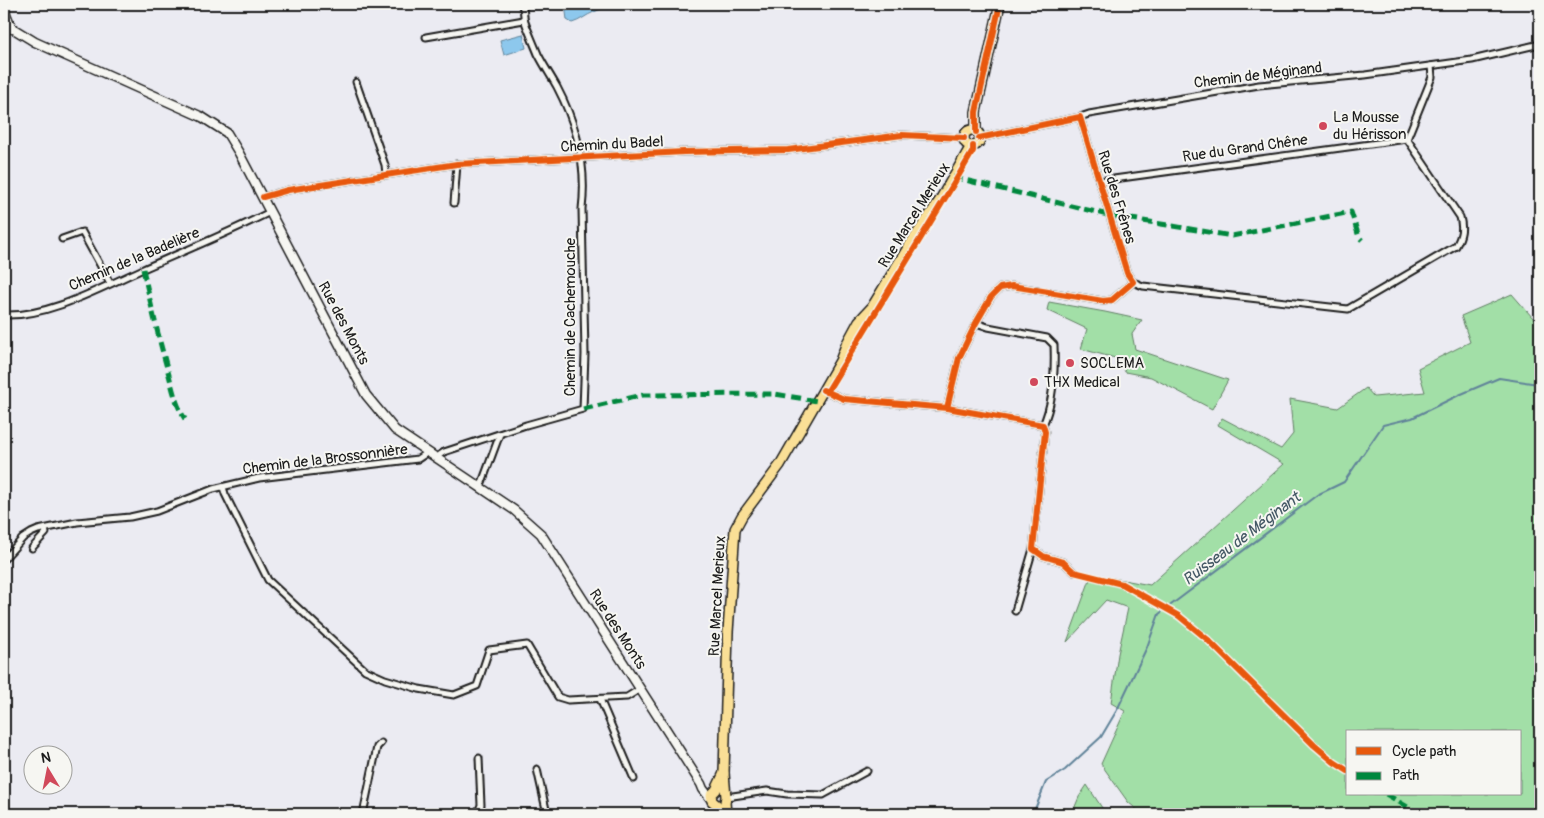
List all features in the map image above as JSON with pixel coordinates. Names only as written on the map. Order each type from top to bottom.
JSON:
[{"type":"main road","points":[[978,135],[968,132],[964,138],[966,144],[976,145],[978,135],[976,112],[1000,4]]},
{"type":"main road","name":"Rue Marcel Merieux","points":[[726,814],[719,798],[724,773],[728,632],[735,529],[742,516],[780,466],[840,361],[846,345],[860,321],[872,307],[912,241],[940,200],[971,146]]},
{"type":"street","points":[[521,4],[524,9],[524,20],[539,56],[558,89],[573,123],[582,158]]},
{"type":"street","points":[[4,9],[12,29]]},
{"type":"street","points":[[426,37],[524,20]]},
{"type":"street","name":"Rue des Monts","points":[[4,23],[35,42],[202,117],[227,133],[263,197],[366,395],[395,430],[514,510],[541,534],[701,784],[719,798]]},
{"type":"street","name":"Chemin de Méginand","points":[[978,135],[1258,84],[1365,75],[1430,66],[1472,60],[1540,44]]},
{"type":"street","points":[[947,408],[959,358],[991,297],[1000,288],[1012,286],[1103,301],[1112,300],[1134,282],[1142,286],[1348,309],[1456,246],[1463,228],[1460,216],[1406,139],[1432,77],[1430,66]]},
{"type":"street","points":[[356,82],[386,174]]},
{"type":"street","name":"Rue des Frênes","points":[[1080,117],[1127,273],[1134,282]]},
{"type":"street","name":"Chemin du Badel","points":[[263,197],[288,190],[457,164],[684,152],[788,150],[902,135],[964,138]]},
{"type":"street","name":"Rue du Grand Chêne","points":[[1099,181],[1406,139]]},
{"type":"street","name":"Chemin de Cachemouche","points":[[435,458],[444,452],[583,409],[585,354],[582,158]]},
{"type":"street","points":[[454,202],[457,164]]},
{"type":"street","name":"Chemin de la Badelière","points":[[4,315],[16,316],[72,300],[239,228],[270,212]]},
{"type":"street","points":[[62,238],[82,232],[110,283]]},
{"type":"street","points":[[976,323],[1047,338],[1054,345],[1055,361],[1051,400],[1043,425],[1045,432],[1033,549],[1015,611]]},
{"type":"street","points":[[823,390],[844,399],[947,408],[1043,425]]},
{"type":"street","points":[[480,488],[500,434]]},
{"type":"street","name":"Chemin de la Brossonnière","points":[[4,559],[31,532],[77,522],[130,517],[157,511],[213,489],[259,478],[418,459],[427,452]]},
{"type":"street","name":"Chemin de la Brossonnière","points":[[224,486],[226,494],[268,580],[365,670],[385,679],[454,696],[477,686],[488,650]]},
{"type":"street","points":[[32,548],[46,533],[45,529]]},
{"type":"street","points":[[1033,549],[1043,556],[1063,562],[1074,572]]},
{"type":"street","name":"Rue des Monts","points":[[488,650],[527,645],[558,697],[568,700],[627,697],[640,689]]},
{"type":"street","points":[[600,699],[634,779]]},
{"type":"street","points":[[363,814],[376,747],[381,743]]},
{"type":"street","points":[[477,814],[481,805],[479,758]]},
{"type":"street","points":[[537,769],[547,814]]},
{"type":"street","points":[[719,798],[767,791],[787,794],[823,795],[868,771]]},
{"type":"green space","points":[[1512,294],[1540,326],[1540,814],[1142,814],[1128,802],[1101,764],[1125,711],[1111,703],[1118,654],[1128,608],[1106,600],[1067,642],[1092,574],[1150,585],[1284,464],[1218,425],[1222,418],[1281,449],[1293,434],[1290,399],[1338,408],[1366,388],[1374,397],[1425,392],[1418,368],[1470,342],[1461,316]]},
{"type":"green space","points":[[1049,302],[1142,320],[1132,334],[1135,349],[1228,380],[1212,409],[1151,377],[1125,372],[1119,359],[1081,349],[1087,329],[1047,310]]},
{"type":"green space","points":[[1087,785],[1106,814],[1072,814],[1079,797]]},
{"type":"water","points":[[565,4],[631,4],[603,8],[572,23],[567,20]]},
{"type":"water","points":[[523,34],[526,48],[504,55],[500,40]]},
{"type":"waterway","name":"Ruisseau de Méginant","points":[[1033,814],[1046,782],[1065,770],[1101,737],[1117,710],[1147,647],[1159,614],[1317,495],[1344,482],[1383,425],[1412,418],[1499,378],[1540,383]]},
{"type":"marked path","points":[[953,177],[1108,215],[1232,236],[1351,212],[1359,237],[1362,240]]},
{"type":"marked path","points":[[143,269],[173,392],[185,419]]},
{"type":"marked path","points":[[583,409],[643,395],[775,394],[817,401]]},
{"type":"marked path","points":[[1389,796],[1419,814]]},
{"type":"cycle path","points":[[976,132],[976,112],[1000,4]]},
{"type":"cycle path","points":[[947,408],[959,358],[991,297],[1000,288],[1012,286],[1103,301],[1112,300],[1133,282],[1127,273],[1080,117],[979,138]]},
{"type":"cycle path","points":[[263,197],[288,190],[457,164],[684,152],[788,150],[902,135],[964,138]]},
{"type":"cycle path","points":[[827,392],[953,185],[973,151],[973,146]]},
{"type":"cycle path","points":[[823,390],[844,399],[947,408],[1043,425],[1045,432],[1033,549],[1043,556],[1063,562],[1074,572],[1122,584],[1179,616],[1207,639],[1314,745],[1346,770]]},
{"type":"place","name":"La Mousse du Hérisson","points":[[1323,126]]},
{"type":"place","name":"SOCLEMA","points":[[1070,363]]},
{"type":"place","name":"THX Medical","points":[[1034,382]]}]
